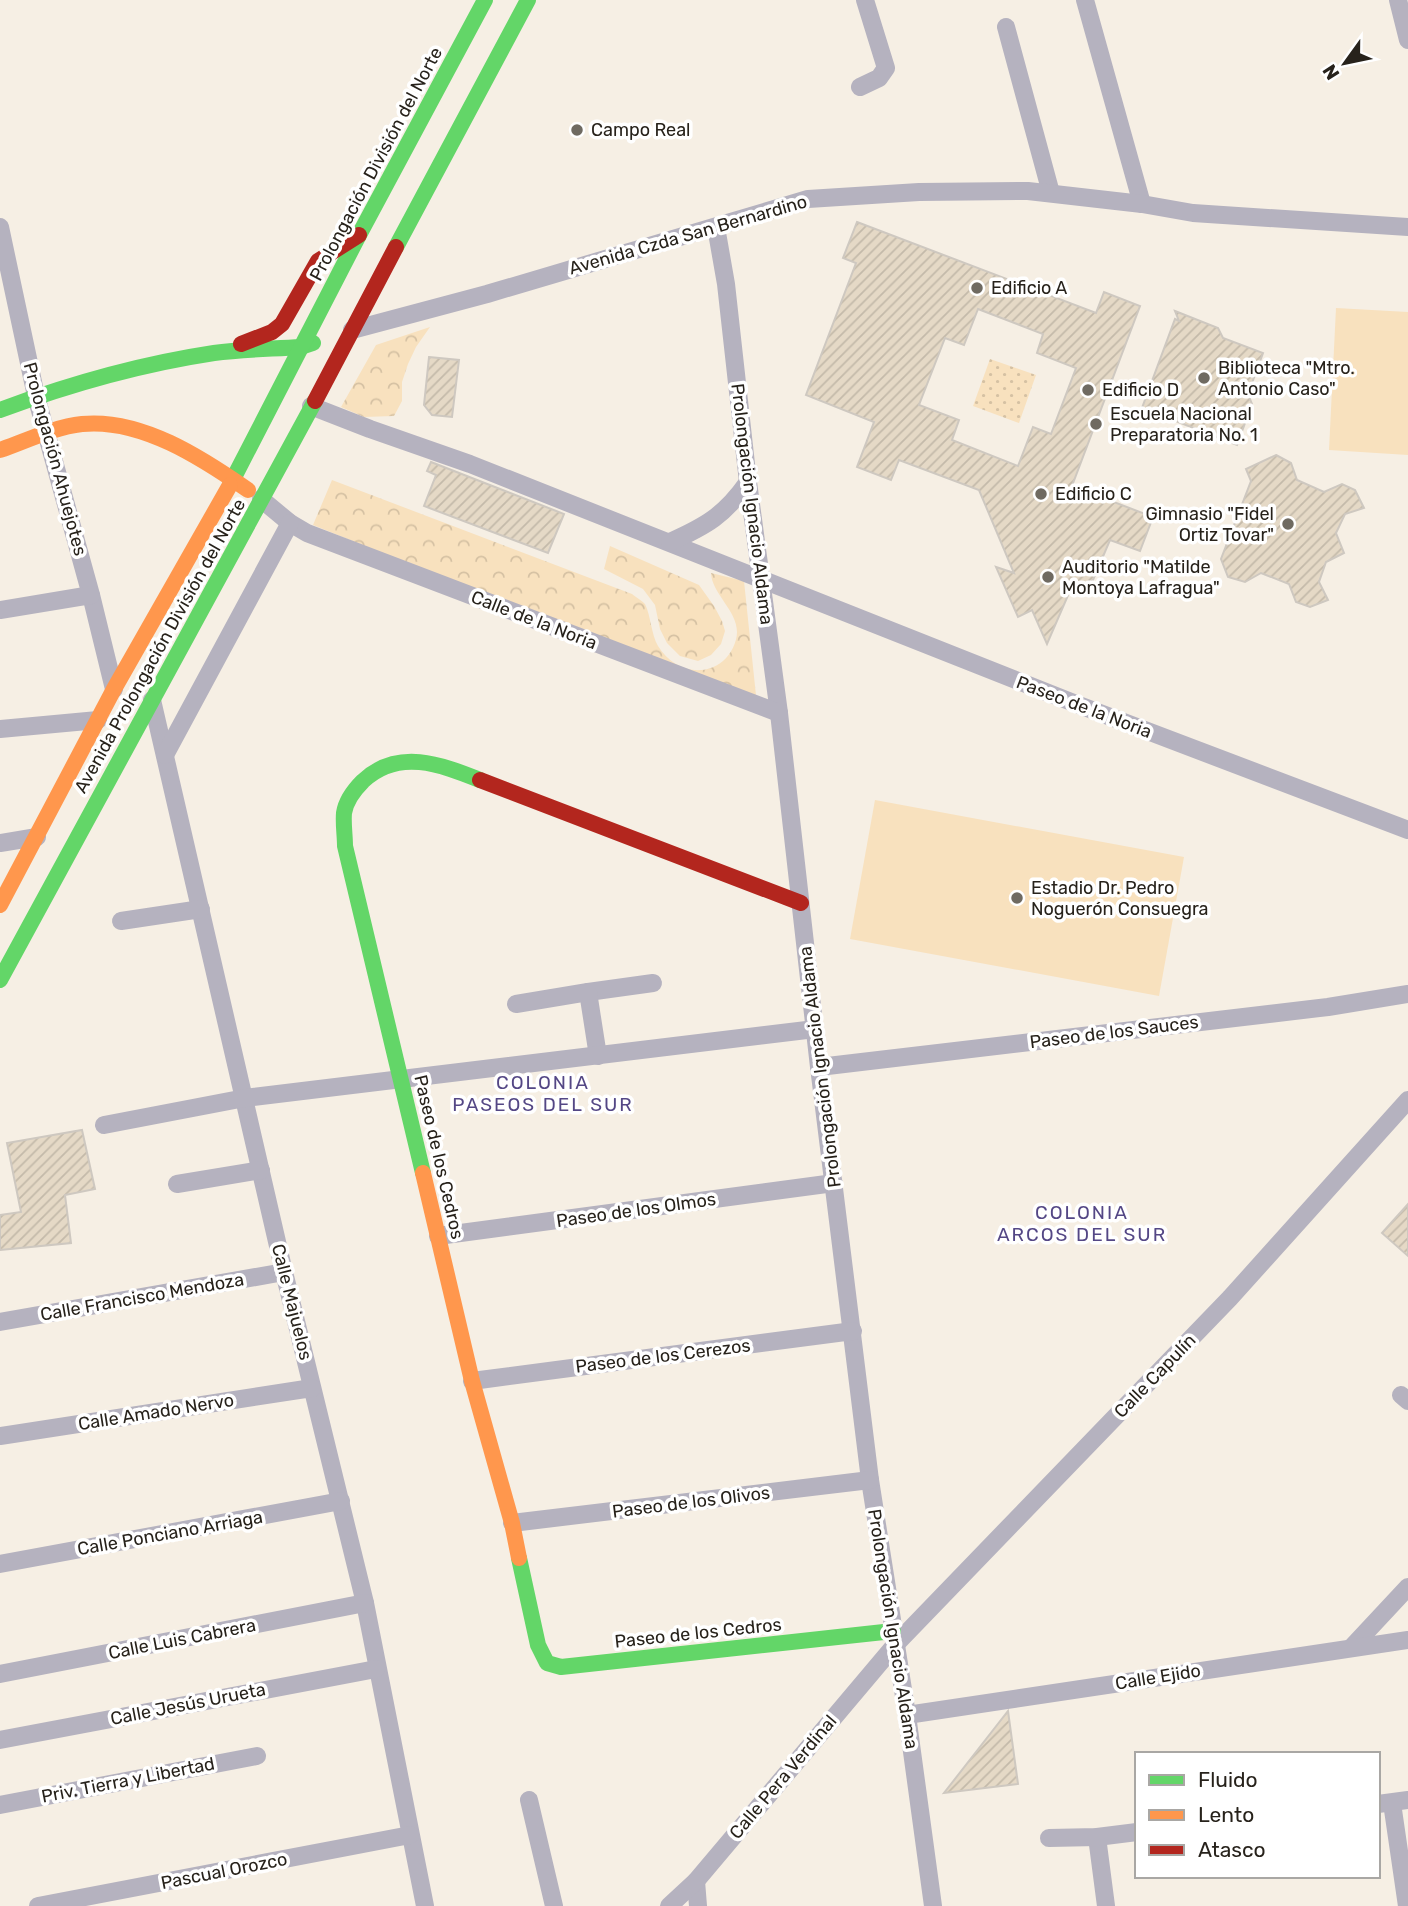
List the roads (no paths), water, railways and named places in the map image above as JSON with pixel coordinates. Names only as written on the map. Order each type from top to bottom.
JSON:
[{"type":"main road","name":"Prolongación División del Norte","points":[[301,347],[359,236],[493,17],[528,0]]},
{"type":"main road","name":"Prolongación División del Norte","points":[[352,330],[493,17]]},
{"type":"main road","points":[[216,353],[272,332],[282,324],[318,261],[359,236]]},
{"type":"main road","points":[[0,410],[36,396],[124,370],[216,353],[301,347],[352,330]]},
{"type":"main road","name":"Avenida Prolongación División del Norte","points":[[0,980],[352,330]]},
{"type":"main road","name":"Avenida Prolongación División del Norte","points":[[0,905],[114,689],[233,479],[301,347]]},
{"type":"main road","points":[[0,450],[81,424],[128,427],[214,466],[261,499]]},
{"type":"main road","name":"Paseo de los Cedros","points":[[802,904],[452,768],[422,760],[382,765],[354,790],[345,808],[345,846],[472,1381],[512,1523],[538,1645],[547,1663],[561,1667],[894,1638]]},
{"type":"street","points":[[860,87],[879,78],[886,68],[865,0]]},
{"type":"street","points":[[1085,0],[1142,204]]},
{"type":"street","points":[[1398,0],[1408,40]]},
{"type":"street","points":[[1006,27],[1051,193]]},
{"type":"street","name":"Avenida Czda San Bernardino","points":[[352,330],[808,199],[919,192],[1051,193],[1193,213],[1408,227]]},
{"type":"street","name":"Prolongación Ahuejotes","points":[[0,227],[36,396],[114,689]]},
{"type":"street","name":"Prolongación Ignacio Aldama","points":[[716,227],[726,284],[748,482],[779,713],[870,1480],[907,1714],[933,1906]]},
{"type":"street","points":[[311,406],[470,464],[762,579]]},
{"type":"street","points":[[670,542],[708,525],[720,516],[735,502],[748,482]]},
{"type":"street","name":"Calle de la Noria","points":[[261,499],[307,533],[779,713]]},
{"type":"street","points":[[165,755],[290,523]]},
{"type":"street","name":"Paseo de la Noria","points":[[762,579],[1079,705],[1408,830]]},
{"type":"street","points":[[0,610],[91,595]]},
{"type":"street","name":"Calle Majuelos","points":[[152,700],[284,1272],[365,1603],[425,1906]]},
{"type":"street","points":[[0,729],[98,720]]},
{"type":"street","points":[[0,843],[37,837]]},
{"type":"street","points":[[121,921],[201,909]]},
{"type":"street","points":[[516,1004],[653,983]]},
{"type":"street","points":[[588,992],[598,1056]]},
{"type":"street","name":"Paseo de los Sauces","points":[[819,1067],[1328,1007],[1408,994]]},
{"type":"street","points":[[104,1125],[245,1098],[815,1029]]},
{"type":"street","name":"Calle Capulín","points":[[894,1638],[1230,1298],[1408,1100]]},
{"type":"street","points":[[177,1184],[261,1170]]},
{"type":"street","name":"Paseo de los Olmos","points":[[438,1236],[834,1183]]},
{"type":"street","name":"Calle Francisco Mendoza","points":[[0,1322],[284,1272]]},
{"type":"street","name":"Paseo de los Cerezos","points":[[472,1381],[853,1331]]},
{"type":"street","name":"Calle Amado Nervo","points":[[0,1436],[313,1388]]},
{"type":"street","name":"Paseo de los Olivos","points":[[512,1523],[870,1480]]},
{"type":"street","name":"Calle Ponciano Arriaga","points":[[0,1564],[341,1502]]},
{"type":"street","points":[[1352,1647],[1408,1587]]},
{"type":"street","name":"Calle Luis Cabrera","points":[[0,1674],[365,1603]]},
{"type":"street","name":"Calle Pera Verdinal","points":[[669,1906],[696,1881],[894,1638]]},
{"type":"street","name":"Calle Ejido","points":[[907,1714],[1408,1640]]},
{"type":"street","name":"Calle Jesús Urueta","points":[[0,1740],[376,1669]]},
{"type":"street","name":"Priv. Tierra y Libertad","points":[[0,1805],[257,1756]]},
{"type":"street","points":[[529,1800],[554,1906]]},
{"type":"street","points":[[1393,1802],[1407,1906]]},
{"type":"street","points":[[1049,1838],[1097,1837],[1135,1832]]},
{"type":"street","name":"Pascual Orozco","points":[[38,1906],[410,1835]]},
{"type":"street","points":[[1097,1837],[1105,1906]]},
{"type":"street","points":[[696,1881],[698,1906]]},
{"type":"place","name":"Campo Real","points":[[577,130]]},
{"type":"place","name":"Edificio A","points":[[977,288]]},
{"type":"place","name":"Biblioteca \"Mtro. Antonio Caso\"","points":[[1204,378]]},
{"type":"place","name":"Edificio D","points":[[1088,390]]},
{"type":"place","name":"Escuela Nacional Preparatoria No. 1","points":[[1096,424]]},
{"type":"place","name":"Edificio C","points":[[1041,494]]},
{"type":"place","name":"Gimnasio \"Fidel Ortiz Tovar\"","points":[[1288,524]]},
{"type":"place","name":"Auditorio \"Matilde Montoya Lafragua\"","points":[[1048,577]]},
{"type":"place","name":"Estadio Dr. Pedro Noguerón Consuegra","points":[[1017,898]]},
{"type":"district","name":"COLONIA PASEOS DEL SUR","points":[[543,1093]]},
{"type":"district","name":"COLONIA ARCOS DEL SUR","points":[[1082,1223]]}]
